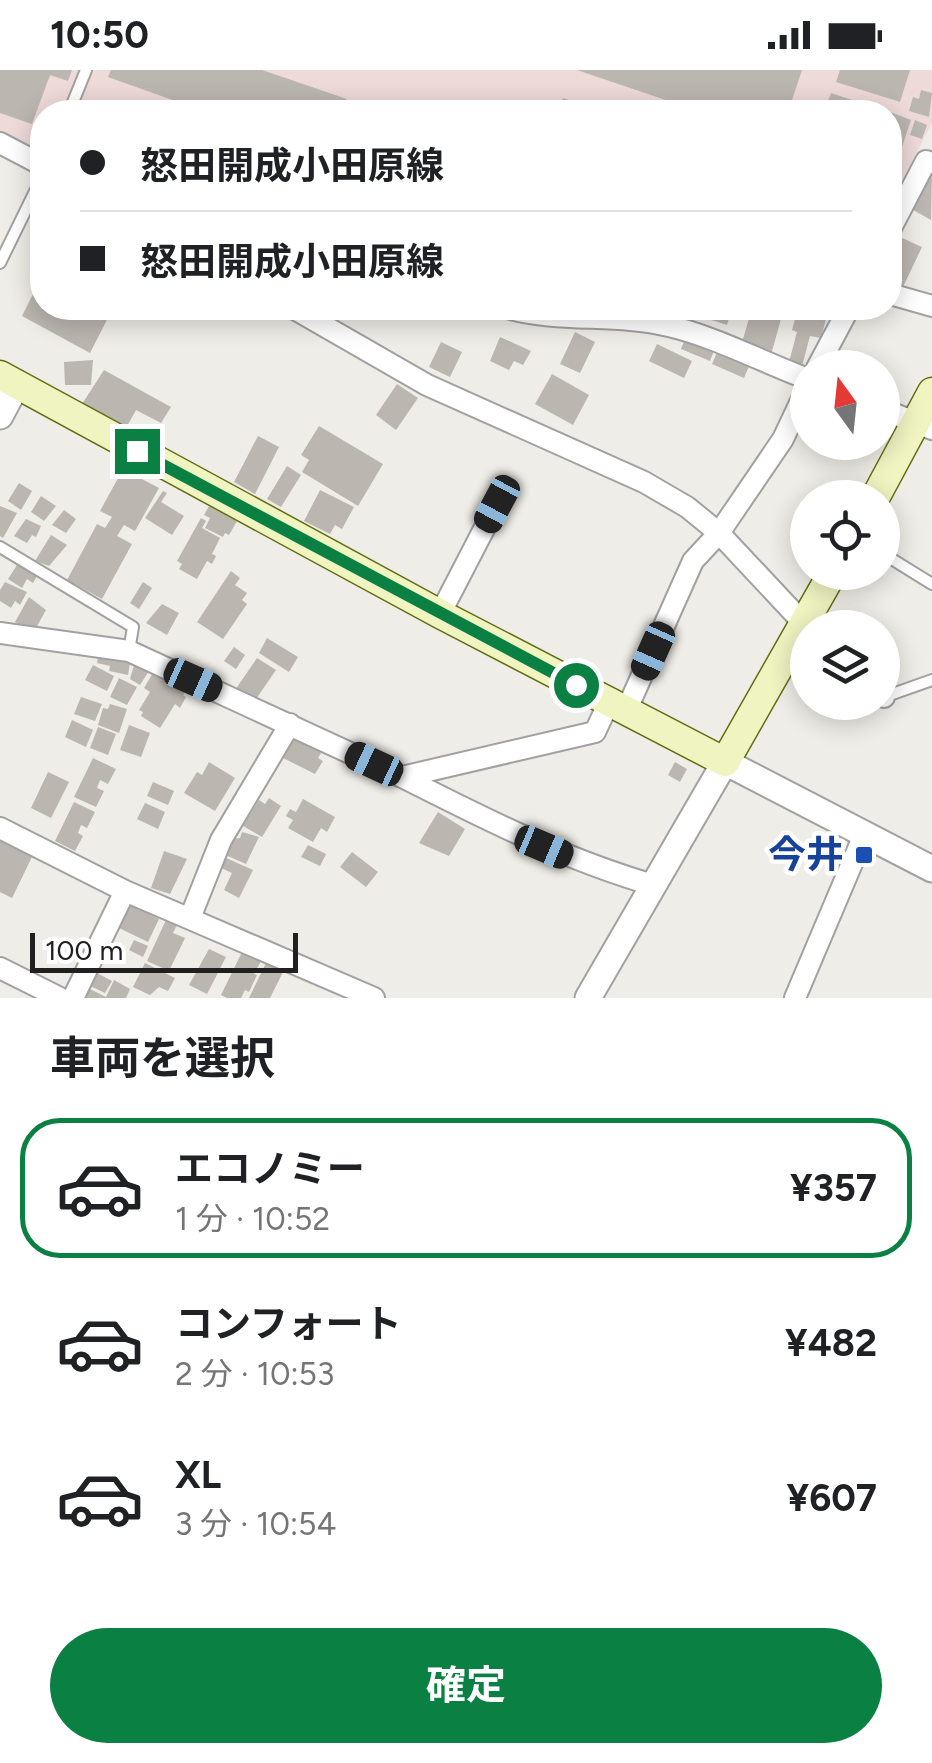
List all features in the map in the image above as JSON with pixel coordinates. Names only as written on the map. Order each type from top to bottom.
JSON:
[{"type":"main road","points":[[8,380],[440,614],[725,762],[790,652]]},
{"type":"main road","points":[[887,480],[924,426],[932,392]]},
{"type":"street","points":[[0,142],[30,158]]},
{"type":"street","points":[[902,208],[930,158]]},
{"type":"street","points":[[902,297],[932,306]]},
{"type":"street","points":[[314,320],[427,386],[644,482],[688,507],[792,610]]},
{"type":"street","points":[[579,320],[644,321],[672,326],[790,375]]},
{"type":"street","points":[[826,350],[842,320]]},
{"type":"street","points":[[0,416],[8,380]]},
{"type":"street","points":[[900,416],[924,426]]},
{"type":"street","points":[[402,777],[595,732],[618,707],[693,561],[719,534],[790,422]]},
{"type":"street","points":[[440,614],[497,504]]},
{"type":"street","points":[[0,634],[128,651],[402,777],[518,836],[595,868],[653,885]]},
{"type":"street","points":[[190,918],[220,840],[290,724]]},
{"type":"street","points":[[588,998],[725,762],[932,869]]},
{"type":"street","points":[[0,828],[125,892],[374,998]]},
{"type":"street","points":[[795,998],[864,835]]},
{"type":"street","points":[[73,998],[125,892]]},
{"type":"street","points":[[0,968],[60,998]]},
{"type":"lane","points":[[74,100],[86,70]]},
{"type":"lane","points":[[0,263],[30,201]]},
{"type":"lane","points":[[0,547],[133,627],[128,651]]},
{"type":"lane","points":[[900,564],[932,584]]},
{"type":"lane","points":[[900,691],[932,680]]},
{"type":"shaded area","points":[[0,70],[932,70],[932,123],[902,180],[902,100],[30,100],[30,152],[0,136]]},
{"type":"building","points":[[0,70],[72,70],[68,81],[50,75],[41,100],[30,100],[30,123],[0,113]]},
{"type":"building","points":[[111,70],[262,70],[347,99],[172,100],[108,77]]},
{"type":"building","points":[[577,70],[802,70],[792,100],[666,100]]},
{"type":"building","points":[[840,70],[910,70],[901,100],[836,82]]},
{"type":"building","points":[[921,90],[932,93],[929,117],[909,111],[913,97],[919,99]]},
{"type":"building","points":[[831,93],[852,100],[828,100]]},
{"type":"building","points":[[902,117],[911,120],[902,147]]},
{"type":"building","points":[[915,120],[927,125],[922,139],[910,135]]},
{"type":"building","points":[[928,169],[932,171],[931,220],[908,207]]},
{"type":"building","points":[[902,238],[922,247],[902,289]]},
{"type":"building","points":[[30,300],[30,320],[107,320],[90,353],[22,316]]},
{"type":"building","points":[[749,320],[781,320],[771,355],[741,346]]},
{"type":"building","points":[[795,320],[826,320],[821,338],[810,336],[806,350],[792,350],[797,332],[792,330]]},
{"type":"building","points":[[575,332],[595,342],[580,373],[560,364]]},
{"type":"building","points":[[500,337],[531,351],[523,365],[514,361],[509,370],[490,361]]},
{"type":"building","points":[[686,337],[715,348],[710,361],[681,349]]},
{"type":"building","points":[[441,342],[462,352],[450,377],[429,367]]},
{"type":"building","points":[[657,344],[692,361],[684,378],[649,361]]},
{"type":"building","points":[[718,350],[750,364],[744,378],[712,364]]},
{"type":"building","points":[[93,360],[91,385],[65,385],[64,362]]},
{"type":"building","points":[[104,370],[171,407],[161,423],[136,410],[125,430],[82,404]]},
{"type":"building","points":[[552,374],[589,395],[573,425],[535,404]]},
{"type":"building","points":[[397,384],[418,398],[396,430],[376,415]]},
{"type":"building","points":[[319,426],[383,464],[358,506],[302,472],[309,460],[301,455]]},
{"type":"building","points":[[258,436],[279,447],[255,494],[234,482]]},
{"type":"building","points":[[287,466],[301,475],[281,507],[267,499]]},
{"type":"building","points":[[123,469],[159,488],[135,531],[124,525],[117,536],[132,544],[102,599],[67,580],[97,524],[105,528],[112,517],[100,511]]},
{"type":"building","points":[[19,483],[32,491],[21,510],[8,501]]},
{"type":"building","points":[[320,490],[354,507],[342,529],[335,525],[330,534],[304,521]]},
{"type":"building","points":[[163,491],[167,493],[161,502],[184,516],[172,535],[145,518]]},
{"type":"building","points":[[41,496],[56,506],[44,521],[31,512]]},
{"type":"building","points":[[0,506],[17,513],[3,538],[0,536]]},
{"type":"building","points":[[209,506],[237,521],[229,535],[225,533],[223,537],[205,528],[210,518],[204,515]]},
{"type":"building","points":[[64,510],[76,519],[66,533],[52,525]]},
{"type":"building","points":[[201,518],[206,521],[202,528],[220,538],[212,564],[207,561],[197,579],[179,569],[182,564],[177,561]]},
{"type":"building","points":[[26,519],[41,526],[36,537],[32,535],[27,543],[14,536]]},
{"type":"building","points":[[51,535],[67,545],[49,566],[35,561]]},
{"type":"building","points":[[17,565],[37,576],[33,583],[27,579],[22,588],[8,579]]},
{"type":"building","points":[[231,571],[240,578],[235,585],[247,593],[242,600],[247,604],[223,639],[197,622]]},
{"type":"building","points":[[5,582],[27,592],[20,605],[15,601],[11,608],[0,601]]},
{"type":"building","points":[[143,582],[152,588],[139,609],[130,603]]},
{"type":"building","points":[[29,597],[46,610],[36,628],[30,630],[15,622]]},
{"type":"building","points":[[162,604],[179,613],[167,635],[146,623]]},
{"type":"building","points":[[267,638],[298,657],[289,672],[259,653]]},
{"type":"building","points":[[234,647],[245,655],[236,669],[224,661]]},
{"type":"building","points":[[98,657],[130,663],[128,675],[109,671],[110,666],[97,663]]},
{"type":"building","points":[[257,658],[276,670],[254,702],[235,690]]},
{"type":"building","points":[[135,662],[149,671],[140,685],[130,679]]},
{"type":"building","points":[[93,665],[114,676],[107,691],[85,680]]},
{"type":"building","points":[[154,671],[185,691],[186,697],[180,708],[175,704],[160,728],[141,716],[143,712],[139,710],[150,692],[144,688]]},
{"type":"building","points":[[119,678],[137,687],[127,705],[110,697]]},
{"type":"building","points":[[81,697],[102,704],[95,721],[74,714]]},
{"type":"building","points":[[110,704],[127,709],[119,733],[98,725],[103,708],[108,709]]},
{"type":"building","points":[[72,720],[93,730],[86,747],[65,737]]},
{"type":"building","points":[[129,725],[150,733],[141,757],[120,750]]},
{"type":"building","points":[[98,727],[116,734],[108,755],[90,748]]},
{"type":"building","points":[[295,738],[303,738],[321,753],[318,758],[323,761],[315,774],[283,758]]},
{"type":"building","points":[[93,758],[116,769],[108,784],[100,780],[97,788],[104,791],[96,807],[74,797]]},
{"type":"building","points":[[209,762],[235,778],[215,811],[184,793],[197,772],[202,775]]},
{"type":"building","points":[[675,762],[687,769],[680,782],[668,775]]},
{"type":"building","points":[[48,772],[69,782],[51,818],[31,808]]},
{"type":"building","points":[[153,782],[174,791],[168,805],[147,796]]},
{"type":"building","points":[[269,798],[281,806],[262,837],[243,826],[259,800],[265,804]]},
{"type":"building","points":[[303,799],[335,817],[327,832],[321,828],[313,842],[288,828],[293,820],[286,816],[290,809],[296,812]]},
{"type":"building","points":[[74,802],[95,812],[87,828],[81,825],[78,833],[83,836],[75,851],[55,841]]},
{"type":"building","points":[[145,803],[165,812],[158,829],[137,819]]},
{"type":"building","points":[[438,812],[465,829],[449,856],[419,843]]},
{"type":"building","points":[[242,832],[259,837],[246,864],[223,854],[230,839],[240,838]]},
{"type":"building","points":[[0,841],[32,857],[12,898],[0,892]]},
{"type":"building","points":[[308,845],[326,854],[320,866],[301,857]]},
{"type":"building","points":[[164,851],[187,859],[170,894],[151,888]]},
{"type":"building","points":[[352,852],[378,872],[366,887],[340,867]]},
{"type":"building","points":[[224,857],[253,870],[239,898],[224,890],[232,873],[219,867]]},
{"type":"building","points":[[130,905],[153,911],[151,915],[159,919],[148,942],[119,928]]},
{"type":"building","points":[[166,920],[177,925],[173,933],[185,938],[169,971],[147,961]]},
{"type":"building","points":[[134,940],[148,946],[143,957],[129,950]]},
{"type":"building","points":[[209,949],[226,957],[207,994],[189,985]]},
{"type":"building","points":[[242,952],[261,961],[254,974],[257,975],[249,992],[245,990],[241,998],[227,998],[221,995]]},
{"type":"building","points":[[145,963],[175,978],[168,991],[159,987],[150,995],[133,987]]},
{"type":"building","points":[[266,963],[283,972],[270,998],[249,998]]},
{"type":"building","points":[[95,972],[112,981],[105,993],[88,985]]},
{"type":"building","points":[[114,980],[130,989],[126,998],[80,998],[86,987],[106,997]]},
{"type":"place","name":"今井","points":[[864,855]]},
{"type":"route","points":[[137,451],[576,685]]}]
